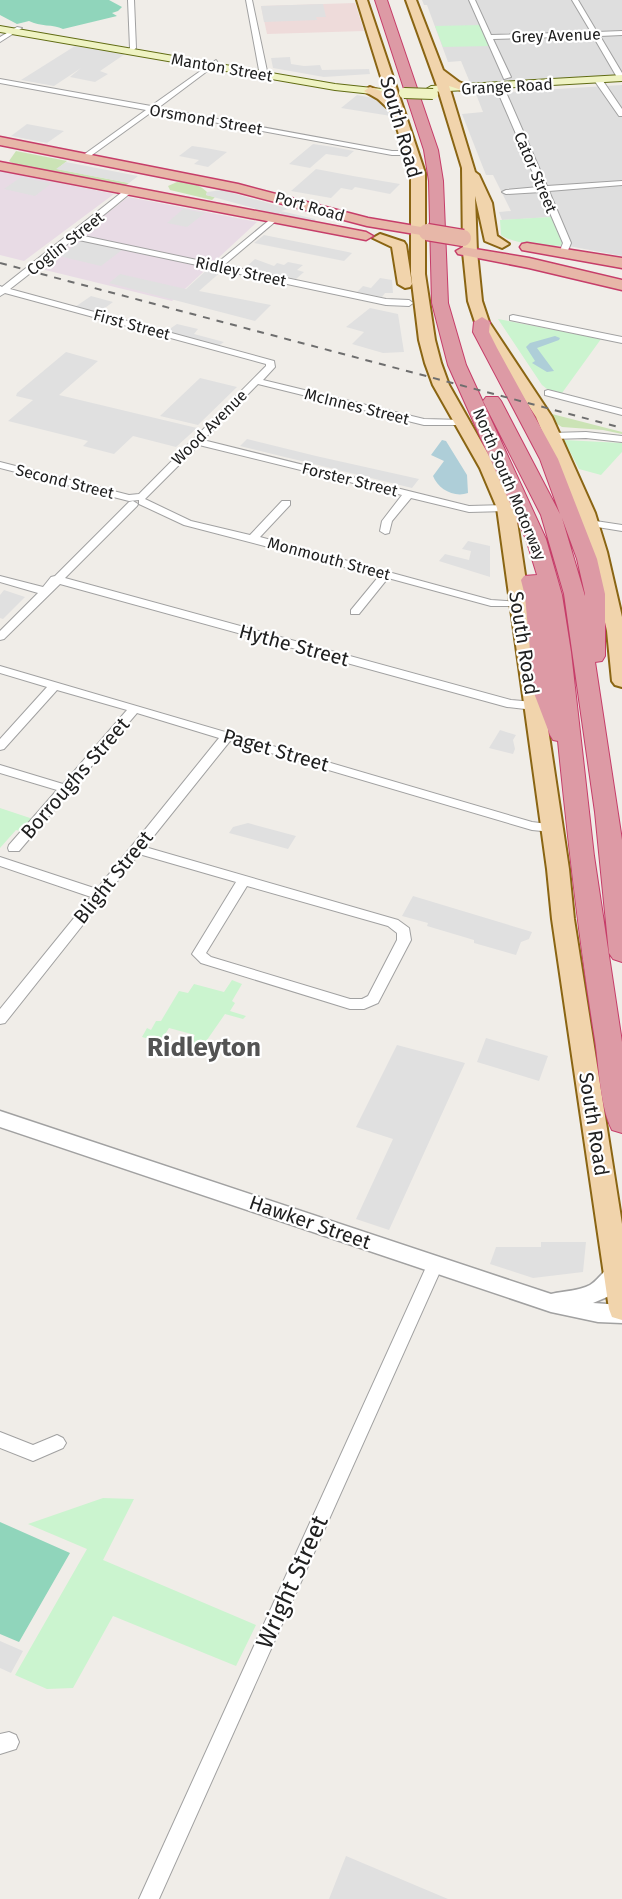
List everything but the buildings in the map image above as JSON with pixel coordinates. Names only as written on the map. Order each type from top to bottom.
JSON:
[{"type":"highway","name":"North South Motorway","points":[[381,0],[431,150],[436,181],[440,303],[457,365],[518,495],[546,567],[562,649],[571,763],[586,888],[622,1122]]},
{"type":"highway","points":[[393,0],[444,148],[451,185]]},
{"type":"highway","name":"Port Road","points":[[0,141],[281,198],[422,238],[466,245],[622,285]]},
{"type":"highway","points":[[0,164],[22,145]]},
{"type":"highway","name":"Port Road","points":[[0,164],[129,191],[380,238],[422,238]]},
{"type":"highway","points":[[129,191],[148,179],[144,170]]},
{"type":"highway","points":[[189,178],[170,181],[163,188],[173,195],[220,204],[250,214]]},
{"type":"highway","points":[[344,216],[398,219],[411,217],[418,213]]},
{"type":"highway","points":[[453,218],[454,284]]},
{"type":"highway","name":"Port Road","points":[[466,245],[502,244],[622,263]]},
{"type":"highway","points":[[471,269],[477,266],[492,265],[575,273]]},
{"type":"highway","points":[[457,307],[467,346]]},
{"type":"highway","points":[[482,322],[481,332],[488,348],[549,459],[587,559],[595,594],[596,621],[591,701]]},
{"type":"highway","name":"North South Motorway","points":[[477,368],[540,491],[560,539],[574,594],[607,812],[622,953]]},
{"type":"highway","points":[[506,508],[519,532],[535,596],[545,693],[571,763]]},
{"type":"main road","name":"South Road","points":[[362,0],[396,89],[399,111],[418,179],[418,213],[422,238],[418,274],[427,340],[441,385],[488,468],[506,508],[552,828],[562,919],[622,1309]]},
{"type":"main road","points":[[411,0],[437,71],[440,93],[468,168],[485,203],[490,238],[502,244]]},
{"type":"main road","name":"Manton Street","points":[[7,29],[366,89],[440,93],[473,90]]},
{"type":"main road","points":[[437,71],[453,84],[473,90]]},
{"type":"main road","name":"Grange Road","points":[[473,90],[501,90],[622,79]]},
{"type":"main road","name":"Grange Road","points":[[473,90],[599,82]]},
{"type":"main road","points":[[366,89],[382,96],[399,111]]},
{"type":"main road","points":[[468,168],[466,245],[475,300],[482,322],[521,379],[552,436],[589,523],[619,632],[622,681]]},
{"type":"main road","points":[[380,238],[400,246],[409,303],[416,323],[427,340]]},
{"type":"street","points":[[131,0],[131,50]]},
{"type":"street","points":[[249,0],[260,72]]},
{"type":"street","points":[[472,0],[507,77]]},
{"type":"street","points":[[575,0],[622,79]]},
{"type":"street","points":[[0,40],[7,29]]},
{"type":"street","name":"Grey Avenue","points":[[490,37],[622,33]]},
{"type":"street","points":[[85,158],[214,64]]},
{"type":"street","name":"Orsmond Street","points":[[0,81],[396,154],[412,153]]},
{"type":"street","points":[[599,82],[622,114]]},
{"type":"street","name":"Cator Street","points":[[501,90],[567,243],[563,253]]},
{"type":"street","points":[[506,192],[622,183]]},
{"type":"street","name":"Coglin Street","points":[[1,291],[129,191]]},
{"type":"street","points":[[218,266],[273,219]]},
{"type":"street","name":"Ridley Street","points":[[73,236],[386,302],[409,303]]},
{"type":"street","name":"First Street","points":[[1,291],[264,359]]},
{"type":"street","points":[[513,318],[622,340]]},
{"type":"street","name":"Wood Avenue","points":[[0,637],[270,367],[271,363],[264,359]]},
{"type":"street","name":"McInnes Street","points":[[256,381],[412,419],[440,423],[460,422]]},
{"type":"street","points":[[548,393],[622,412]]},
{"type":"street","points":[[552,436],[586,435],[622,439]]},
{"type":"street","name":"Forster Street","points":[[195,441],[469,509],[506,508]]},
{"type":"street","name":"Second Street","points":[[0,465],[137,500]]},
{"type":"street","points":[[385,531],[387,521],[408,494]]},
{"type":"street","name":"Monmouth Street","points":[[137,500],[188,523],[253,538],[491,603],[518,604]]},
{"type":"street","points":[[253,538],[286,503]]},
{"type":"street","points":[[589,523],[622,528]]},
{"type":"street","points":[[355,612],[386,574]]},
{"type":"street","points":[[0,579],[44,591]]},
{"type":"street","name":"Hythe Street","points":[[56,579],[511,704],[534,706]]},
{"type":"street","name":"Paget Street","points":[[0,669],[532,825],[552,828]]},
{"type":"street","points":[[0,746],[55,685]]},
{"type":"street","name":"Borroughs Street","points":[[14,848],[135,708]]},
{"type":"street","name":"Blight Street","points":[[0,1019],[227,736]]},
{"type":"street","points":[[0,769],[67,789]]},
{"type":"street","points":[[135,849],[393,923],[404,931],[404,940],[373,999],[364,1004],[350,1004],[206,960],[200,954],[203,945],[243,881]]},
{"type":"street","points":[[0,861],[99,895]]},
{"type":"street","name":"Hawker Street","points":[[0,1119],[551,1303],[598,1313],[622,1314]]},
{"type":"street","name":"Wright Street","points":[[149,1899],[435,1265]]},
{"type":"street","points":[[551,1303],[566,1298],[584,1297],[599,1291],[617,1273]]},
{"type":"street","points":[[0,1440],[33,1453],[57,1443]]},
{"type":"shaded area","points":[[422,0],[622,0],[622,75],[471,85],[461,61],[448,62],[427,5],[424,5]]},
{"type":"shaded area","points":[[355,3],[364,31],[267,34],[261,6]]},
{"type":"shaded area","points":[[323,4],[326,17],[316,17],[317,20],[264,22],[261,6]]},
{"type":"shaded area","points":[[75,46],[125,54],[100,71],[108,74],[95,82],[70,77],[81,68],[54,86],[21,80]]},
{"type":"shaded area","points":[[290,57],[291,64],[320,65],[322,70],[369,69],[370,74],[324,77],[273,68],[271,58]]},
{"type":"shaded area","points":[[622,85],[622,256],[563,245],[551,217],[502,220],[499,212],[511,211],[493,175],[486,175],[462,114],[483,112],[476,94]]},
{"type":"shaded area","points":[[357,95],[378,99],[390,110],[391,116],[341,108]]},
{"type":"shaded area","points":[[27,124],[64,131],[47,143],[11,136]]},
{"type":"shaded area","points":[[313,144],[354,151],[347,157],[326,154],[310,168],[289,164]]},
{"type":"shaded area","points":[[192,146],[227,152],[208,167],[194,164],[199,160],[179,156]]},
{"type":"shaded area","points":[[66,162],[138,176],[129,183],[56,169]]},
{"type":"shaded area","points":[[316,169],[400,184],[390,194],[355,187],[352,190],[341,188],[331,198],[291,191]]},
{"type":"shaded area","points":[[0,171],[114,194],[24,261],[0,255]]},
{"type":"shaded area","points":[[21,177],[52,183],[35,196],[4,189]]},
{"type":"shaded area","points":[[222,190],[289,209],[281,211],[315,219],[316,223],[206,195],[207,192]]},
{"type":"shaded area","points":[[128,197],[257,222],[172,301],[37,268]]},
{"type":"shaded area","points":[[183,209],[205,213],[187,227],[167,223]]},
{"type":"shaded area","points":[[264,235],[352,253],[344,261],[254,243]]},
{"type":"shaded area","points":[[81,241],[122,250],[101,266],[59,256]]},
{"type":"shaded area","points":[[255,259],[274,266],[277,263],[284,265],[288,262],[303,265],[297,270],[304,272],[296,279],[245,268]]},
{"type":"shaded area","points":[[210,267],[223,270],[199,291],[271,305],[255,321],[109,283],[120,274],[186,289]]},
{"type":"shaded area","points":[[380,278],[392,280],[393,293],[385,293],[382,297],[357,292],[363,286],[371,288]]},
{"type":"shaded area","points":[[91,296],[113,302],[98,313],[75,307]]},
{"type":"shaded area","points":[[370,308],[398,314],[404,352],[383,353],[352,344],[364,332],[346,327]]},
{"type":"shaded area","points":[[177,324],[198,329],[194,334],[224,342],[218,346],[165,332]]},
{"type":"shaded area","points":[[66,352],[98,361],[59,395],[197,428],[176,447],[133,436],[114,454],[83,446],[88,441],[8,421],[33,400],[16,396],[17,393]]},
{"type":"shaded area","points":[[200,378],[237,387],[198,425],[160,416]]},
{"type":"shaded area","points":[[247,439],[419,479],[412,488],[240,446]]},
{"type":"shaded area","points":[[468,541],[490,546],[490,577],[439,561],[445,554],[469,560],[471,551],[462,549]]},
{"type":"shaded area","points":[[4,590],[25,597],[3,619],[0,618],[0,595]]},
{"type":"shaded area","points":[[500,730],[516,735],[513,740],[515,749],[513,754],[489,748]]},
{"type":"shaded area","points":[[248,823],[296,836],[288,849],[229,833],[233,827]]},
{"type":"shaded area","points":[[413,896],[532,932],[529,939],[521,942],[516,955],[474,943],[474,940],[402,916]]},
{"type":"shaded area","points":[[486,1038],[548,1056],[539,1081],[477,1062]]},
{"type":"shaded area","points":[[397,1045],[465,1063],[389,1230],[356,1219],[393,1139],[356,1127]]},
{"type":"shaded area","points":[[541,1242],[586,1242],[583,1272],[533,1278],[490,1264],[496,1247],[541,1247]]},
{"type":"shaded area","points":[[0,1641],[23,1651],[11,1673],[0,1668]]},
{"type":"shaded area","points":[[346,1856],[448,1899],[329,1899]]},
{"type":"green space","points":[[0,0],[109,0],[122,7],[112,13],[117,16],[63,29],[29,21],[17,24],[0,15]]},
{"type":"green space","points":[[480,25],[489,46],[443,47],[435,26]]},
{"type":"green space","points":[[16,151],[67,161],[57,169],[129,183],[123,187],[14,164],[9,161]]},
{"type":"green space","points":[[177,182],[197,185],[207,192],[206,195],[215,197],[212,200],[170,190],[168,186]]},
{"type":"green space","points":[[551,217],[563,245],[531,244],[501,235],[500,220]]},
{"type":"green space","points":[[498,319],[601,339],[562,393],[547,389],[542,385]]},
{"type":"green space","points":[[552,414],[622,432],[622,434],[562,427],[557,424]]},
{"type":"green space","points":[[564,440],[622,443],[622,452],[601,475],[579,469]]},
{"type":"green space","points":[[0,808],[36,820],[25,832],[16,830],[0,848]]},
{"type":"green space","points":[[232,980],[242,984],[232,1001],[235,1003],[230,1011],[246,1016],[243,1019],[225,1014],[207,1040],[210,1042],[204,1051],[188,1048],[195,1035],[169,1028],[160,1042],[142,1037],[147,1028],[151,1030],[156,1021],[161,1021],[179,991],[188,993],[194,984],[224,992]]},
{"type":"green space","points":[[103,1498],[134,1499],[103,1560],[256,1625],[236,1666],[113,1616],[73,1688],[47,1689],[15,1675],[87,1549],[28,1524]]},
{"type":"green space","points":[[0,1522],[70,1553],[19,1642],[0,1634]]},
{"type":"water","points":[[555,336],[560,338],[559,340],[537,348],[554,371],[547,372],[532,363],[535,361],[526,347],[530,343]]},
{"type":"water","points":[[442,440],[446,441],[467,475],[468,493],[452,493],[435,481],[433,476],[444,461],[431,455]]},
{"type":"railway","points":[[0,263],[622,428]]},
{"type":"district","name":"Ridleyton","points":[[204,1047]]}]
